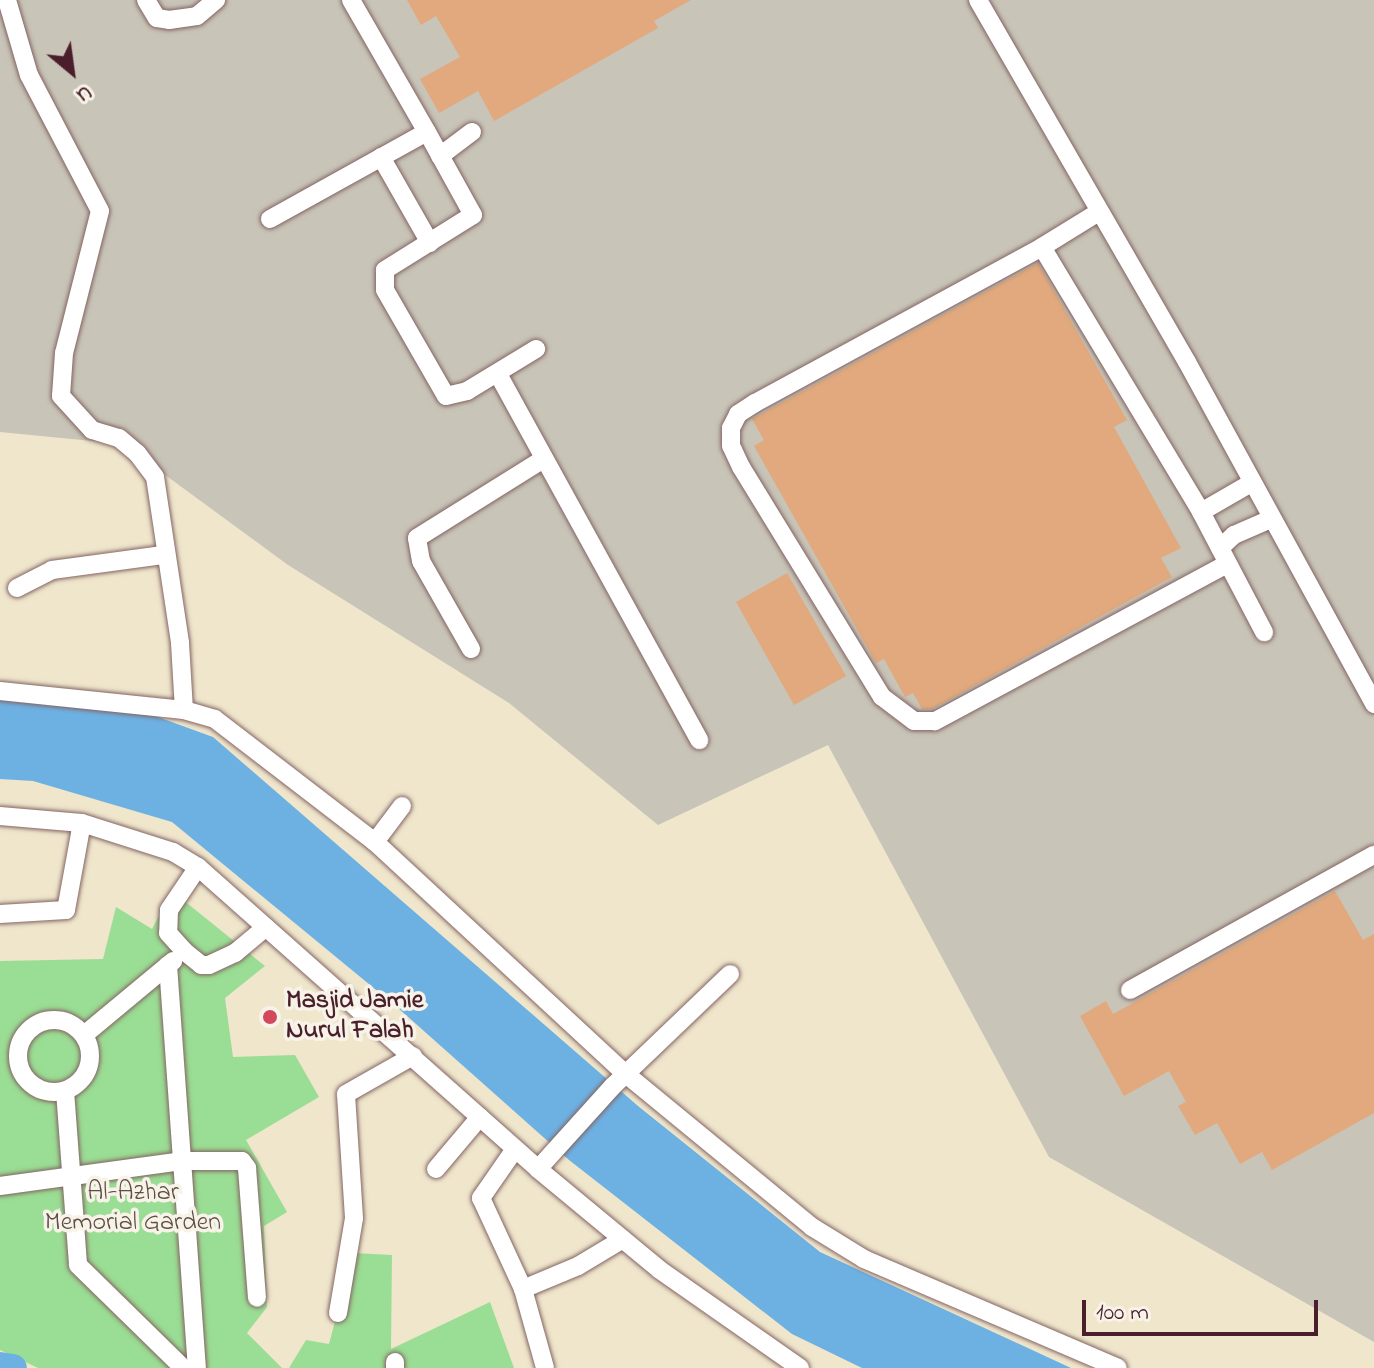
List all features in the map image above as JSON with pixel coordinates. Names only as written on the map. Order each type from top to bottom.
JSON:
[{"type":"street","points":[[7,0],[29,75],[100,211],[64,353],[61,396],[92,430],[119,438],[137,453],[155,477],[163,555],[180,643],[184,710]]},
{"type":"street","points":[[146,0],[157,18],[169,20],[197,16],[216,0]]},
{"type":"street","points":[[351,0],[473,215],[385,270],[385,290],[446,396],[498,374],[536,349]]},
{"type":"street","points":[[978,0],[1097,213],[1187,362],[1374,704]]},
{"type":"street","points":[[270,219],[427,132]]},
{"type":"street","points":[[440,156],[472,132]]},
{"type":"street","points":[[381,157],[430,243]]},
{"type":"street","points":[[1097,213],[1042,247],[744,410],[734,419],[730,437],[741,467],[882,697],[905,718],[927,723],[1224,556],[1234,535],[1271,519]]},
{"type":"street","points":[[1042,247],[1201,512],[1264,632]]},
{"type":"street","points":[[498,374],[542,460],[699,740]]},
{"type":"street","points":[[471,649],[421,561],[417,538],[542,460]]},
{"type":"street","points":[[1201,512],[1251,483]]},
{"type":"street","points":[[17,588],[52,570],[163,555]]},
{"type":"street","points":[[0,691],[184,710],[215,719],[239,734],[375,842],[620,1080],[812,1227],[864,1259],[1118,1368]]},
{"type":"street","points":[[375,842],[402,806]]},
{"type":"street","points":[[0,816],[82,823],[173,852],[198,867],[538,1169],[733,1324],[800,1368]]},
{"type":"street","points":[[0,914],[66,910],[75,885],[82,823]]},
{"type":"street","points":[[1130,990],[1374,855]]},
{"type":"street","points":[[198,867],[169,910],[168,933],[184,951],[201,965],[209,965],[235,953],[266,927]]},
{"type":"street","points":[[84,1035],[184,951]]},
{"type":"street","points":[[168,965],[197,1368]]},
{"type":"street","points":[[538,1169],[620,1080],[730,974]]},
{"type":"street","points":[[62,1021],[84,1035],[89,1068],[65,1091],[39,1089],[28,1082],[18,1058],[20,1045],[36,1025],[62,1021]]},
{"type":"street","points":[[338,1313],[354,1218],[346,1094],[413,1056]]},
{"type":"street","points":[[65,1091],[78,1265],[183,1368]]},
{"type":"street","points":[[436,1169],[480,1117]]},
{"type":"street","points":[[515,1149],[481,1198],[523,1289],[545,1368]]},
{"type":"street","points":[[0,1186],[233,1157],[247,1168],[257,1298]]},
{"type":"street","points":[[523,1289],[578,1266],[623,1239]]},
{"type":"shaded area","points":[[0,0],[1374,0],[1374,1342],[1049,1157],[828,745],[658,825],[509,703],[288,565],[123,444],[0,432]]},
{"type":"green space","name":"Al-Azhar Memorial Garden","points":[[172,891],[265,966],[225,998],[233,1057],[295,1055],[319,1097],[246,1140],[287,1212],[264,1226],[267,1307],[247,1333],[282,1368],[38,1368],[0,1350],[0,961],[103,959],[116,907],[152,929]]},
{"type":"green space","points":[[353,1253],[392,1255],[391,1349],[490,1302],[514,1368],[289,1368],[306,1340],[329,1344]]},
{"type":"water","points":[[0,698],[147,713],[213,737],[638,1106],[820,1252],[1071,1368],[862,1368],[792,1334],[569,1160],[398,1008],[172,822],[33,781],[0,779]]},
{"type":"building","points":[[407,0],[691,0],[654,21],[658,28],[494,121],[478,91],[439,113],[420,79],[460,57],[436,16],[421,25]]},
{"type":"building","points":[[1038,263],[1127,420],[1114,427],[1181,548],[1161,558],[1172,577],[932,709],[922,709],[913,693],[905,697],[884,659],[876,663],[754,446],[764,440],[752,419]]},
{"type":"building","points":[[787,573],[846,676],[794,705],[736,602]]},
{"type":"building","points":[[1335,891],[1363,940],[1374,934],[1374,1113],[1272,1170],[1262,1152],[1240,1164],[1217,1123],[1195,1135],[1178,1106],[1186,1102],[1169,1071],[1124,1096],[1080,1016],[1106,1001],[1113,1014]]},
{"type":"waterway","points":[[0,1366],[13,1368]]},
{"type":"place","name":"Masjid Jamie Nurul Falah","points":[[270,1017]]}]
